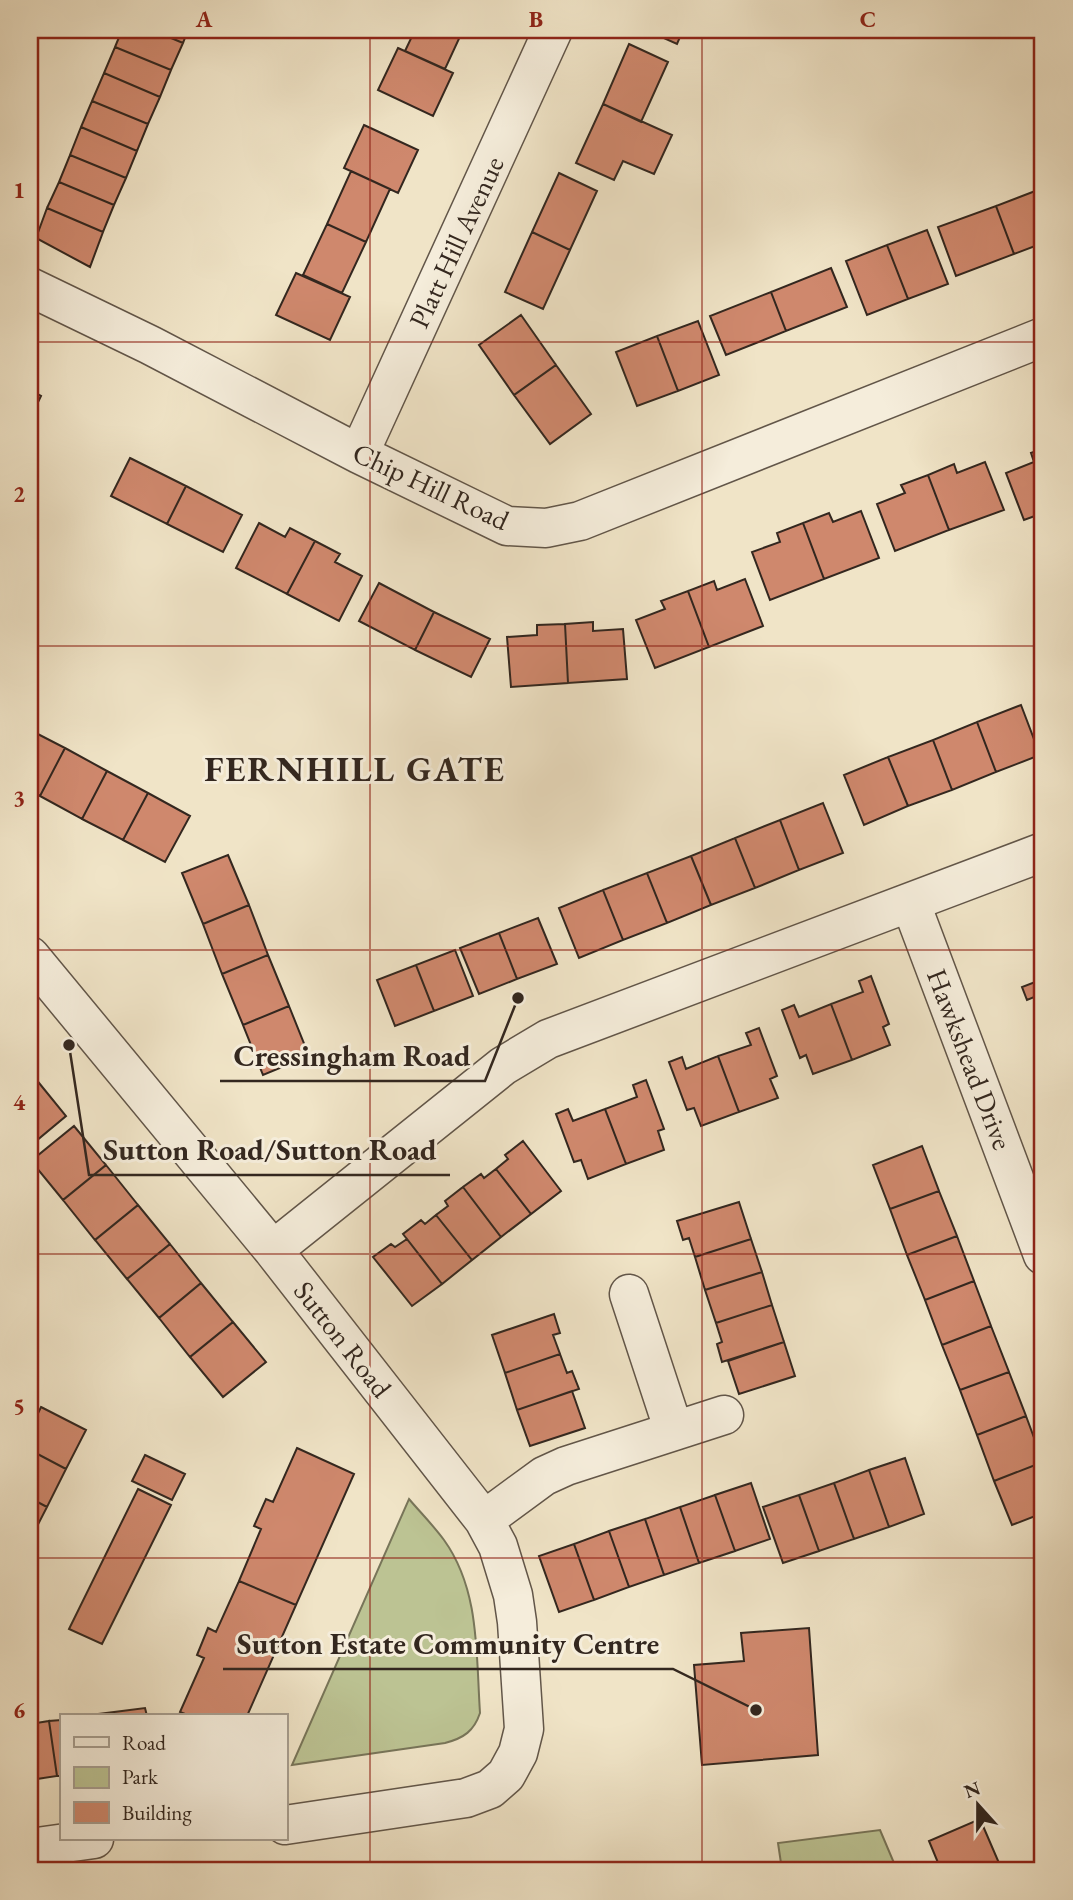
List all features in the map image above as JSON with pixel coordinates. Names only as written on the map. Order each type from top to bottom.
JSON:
[{"type":"street","name":"Platt Hill Avenue","points":[[359,454],[552,30]]},
{"type":"street","name":"Chip Hill Road","points":[[30,287],[507,526],[546,528],[580,521],[1043,337]]},
{"type":"street","points":[[273,1250],[503,1066],[548,1039],[1043,852]]},
{"type":"street","name":"Hawkshead Drive","points":[[911,904],[1043,1255]]},
{"type":"street","name":"Sutton Road","points":[[30,956],[273,1250],[484,1520],[498,1546],[506,1570],[517,1622],[524,1729],[518,1754],[506,1775],[490,1789],[466,1798],[287,1825]]},
{"type":"street","points":[[629,1294],[674,1431]]},
{"type":"street","points":[[484,1520],[544,1476],[566,1466],[724,1415]]},
{"type":"street","points":[[30,1848],[87,1840]]},
{"type":"green space","points":[[409,1499],[444,1540],[456,1559],[464,1580],[474,1623],[480,1713],[478,1719],[467,1733],[445,1743],[292,1765]]},
{"type":"green space","points":[[880,1830],[897,1870],[782,1870],[778,1843]]},
{"type":"building","points":[[122,30],[152,30],[183,43],[171,70],[115,47]]},
{"type":"building","points":[[152,30],[188,30],[183,43]]},
{"type":"building","points":[[415,30],[463,30],[445,69],[405,51]]},
{"type":"building","points":[[646,30],[683,30],[677,44]]},
{"type":"building","points":[[629,44],[668,62],[641,122],[603,104]]},
{"type":"building","points":[[115,47],[171,70],[160,97],[104,73]]},
{"type":"building","points":[[398,48],[453,73],[433,116],[378,90]]},
{"type":"building","points":[[104,73],[160,97],[148,124],[92,101]]},
{"type":"building","points":[[92,101],[148,124],[137,151],[81,127]]},
{"type":"building","points":[[603,104],[672,135],[654,174],[623,161],[614,180],[576,163]]},
{"type":"building","points":[[364,125],[418,150],[398,193],[344,168]]},
{"type":"building","points":[[81,127],[137,151],[126,178],[70,155]]},
{"type":"building","points":[[70,155],[126,178],[114,205],[59,182]]},
{"type":"building","points":[[351,171],[390,189],[366,242],[327,224]]},
{"type":"building","points":[[559,173],[597,191],[570,250],[532,232]]},
{"type":"building","points":[[59,182],[114,205],[103,232],[47,208]]},
{"type":"building","points":[[1043,188],[1043,243],[1014,254],[996,206]]},
{"type":"building","points":[[996,206],[1014,254],[956,276],[938,227]]},
{"type":"building","points":[[47,208],[103,232],[90,267],[36,238]]},
{"type":"building","points":[[327,224],[366,242],[342,293],[303,275]]},
{"type":"building","points":[[927,230],[948,284],[908,299],[887,245]]},
{"type":"building","points":[[532,232],[570,250],[543,309],[505,292]]},
{"type":"building","points":[[887,245],[908,299],[867,315],[846,261]]},
{"type":"building","points":[[831,268],[847,307],[786,331],[771,292]]},
{"type":"building","points":[[296,273],[350,297],[330,340],[276,315]]},
{"type":"building","points":[[771,292],[786,331],[726,355],[710,316]]},
{"type":"building","points":[[521,315],[556,365],[514,395],[479,345]]},
{"type":"building","points":[[698,321],[719,375],[678,391],[657,336]]},
{"type":"building","points":[[657,336],[678,391],[637,406],[616,352]]},
{"type":"building","points":[[556,365],[591,414],[550,444],[514,395]]},
{"type":"building","points":[[30,390],[41,396],[30,419]]},
{"type":"building","points":[[1043,449],[1043,513],[1024,520],[1006,473],[1034,462],[1031,453]]},
{"type":"building","points":[[130,458],[186,486],[167,524],[111,496]]},
{"type":"building","points":[[985,462],[1004,510],[949,530],[928,475],[954,464],[957,473]]},
{"type":"building","points":[[928,475],[949,530],[895,551],[877,504],[905,493],[901,485]]},
{"type":"building","points":[[186,486],[242,515],[223,552],[167,524]]},
{"type":"building","points":[[861,511],[879,558],[824,579],[803,523],[829,513],[833,522]]},
{"type":"building","points":[[259,523],[285,537],[290,528],[315,541],[287,594],[236,568]]},
{"type":"building","points":[[803,523],[824,579],[770,600],[752,552],[780,542],[777,533]]},
{"type":"building","points":[[315,541],[340,554],[335,562],[362,576],[339,621],[287,594]]},
{"type":"building","points":[[745,579],[763,626],[709,647],[688,591],[714,581],[717,590]]},
{"type":"building","points":[[379,583],[434,612],[415,650],[359,621]]},
{"type":"building","points":[[688,591],[709,647],[655,668],[636,620],[665,609],[661,601]]},
{"type":"building","points":[[434,612],[490,639],[471,677],[415,650]]},
{"type":"building","points":[[593,622],[593,631],[623,629],[627,679],[568,683],[565,624]]},
{"type":"building","points":[[565,624],[568,683],[511,687],[507,637],[537,635],[537,625]]},
{"type":"building","points":[[1021,705],[1040,755],[996,772],[977,722]]},
{"type":"building","points":[[977,722],[996,772],[952,790],[933,740]]},
{"type":"building","points":[[30,730],[65,748],[40,796],[30,791]]},
{"type":"building","points":[[933,740],[952,790],[908,806],[888,757]]},
{"type":"building","points":[[65,748],[107,771],[82,819],[40,796]]},
{"type":"building","points":[[888,757],[908,806],[864,825],[844,775]]},
{"type":"building","points":[[107,771],[148,793],[123,840],[82,819]]},
{"type":"building","points":[[148,793],[190,816],[165,862],[123,840]]},
{"type":"building","points":[[823,803],[843,853],[799,870],[780,820]]},
{"type":"building","points":[[780,820],[799,870],[755,888],[735,838]]},
{"type":"building","points":[[735,838],[755,888],[711,905],[691,856]]},
{"type":"building","points":[[228,855],[249,905],[203,924],[182,873]]},
{"type":"building","points":[[691,856],[711,905],[667,923],[647,873]]},
{"type":"building","points":[[647,873],[667,923],[623,940],[603,890]]},
{"type":"building","points":[[603,890],[623,940],[579,958],[559,908]]},
{"type":"building","points":[[249,905],[268,955],[222,974],[203,924]]},
{"type":"building","points":[[538,918],[557,964],[517,979],[499,933]]},
{"type":"building","points":[[499,933],[517,979],[479,994],[460,948]]},
{"type":"building","points":[[455,950],[473,996],[434,1011],[416,965]]},
{"type":"building","points":[[268,955],[289,1006],[243,1025],[222,974]]},
{"type":"building","points":[[416,965],[434,1011],[395,1026],[377,980]]},
{"type":"building","points":[[871,976],[889,1024],[883,1027],[890,1045],[852,1060],[831,1004],[863,992],[859,981]]},
{"type":"building","points":[[1043,979],[1043,1007],[1039,995],[1027,1000],[1022,987]]},
{"type":"building","points":[[831,1004],[852,1060],[813,1074],[806,1055],[800,1058],[782,1010],[794,1005],[799,1017]]},
{"type":"building","points":[[289,1006],[309,1056],[263,1075],[243,1025]]},
{"type":"building","points":[[759,1028],[777,1076],[770,1079],[778,1098],[739,1112],[718,1056],[751,1045],[746,1033]]},
{"type":"building","points":[[718,1056],[739,1112],[701,1126],[694,1108],[687,1110],[669,1062],[682,1057],[686,1069]]},
{"type":"building","points":[[35,1078],[66,1116],[30,1146],[30,1082]]},
{"type":"building","points":[[646,1080],[664,1129],[658,1131],[664,1150],[626,1164],[605,1109],[637,1097],[633,1085]]},
{"type":"building","points":[[568,1109],[573,1121],[605,1109],[626,1164],[588,1179],[581,1160],[574,1162],[556,1114]]},
{"type":"building","points":[[74,1126],[106,1165],[63,1200],[31,1161]]},
{"type":"building","points":[[523,1141],[561,1191],[531,1214],[496,1169],[508,1159],[505,1155]]},
{"type":"building","points":[[922,1146],[939,1191],[890,1209],[873,1165]]},
{"type":"building","points":[[106,1165],[138,1205],[95,1240],[63,1200]]},
{"type":"building","points":[[496,1169],[531,1214],[501,1237],[463,1187],[481,1174],[484,1178]]},
{"type":"building","points":[[463,1187],[501,1237],[472,1260],[436,1215],[448,1206],[445,1201]]},
{"type":"building","points":[[939,1191],[957,1236],[907,1255],[890,1209]]},
{"type":"building","points":[[739,1202],[751,1239],[695,1257],[689,1238],[683,1240],[677,1221]]},
{"type":"building","points":[[138,1205],[170,1244],[127,1279],[95,1240]]},
{"type":"building","points":[[436,1215],[472,1260],[442,1284],[403,1234],[421,1220],[425,1224]]},
{"type":"building","points":[[957,1236],[974,1281],[925,1300],[907,1255]]},
{"type":"building","points":[[407,1239],[442,1284],[412,1306],[373,1257],[391,1244],[395,1247]]},
{"type":"building","points":[[751,1239],[762,1272],[705,1290],[695,1257]]},
{"type":"building","points":[[170,1244],[201,1283],[159,1318],[127,1279]]},
{"type":"building","points":[[762,1272],[772,1305],[716,1323],[705,1290]]},
{"type":"building","points":[[974,1281],[991,1326],[942,1345],[925,1300]]},
{"type":"building","points":[[201,1283],[233,1322],[190,1357],[159,1318]]},
{"type":"building","points":[[772,1305],[784,1342],[722,1362],[717,1344],[722,1342],[716,1323]]},
{"type":"building","points":[[554,1314],[560,1333],[553,1335],[560,1354],[505,1373],[492,1335]]},
{"type":"building","points":[[233,1322],[266,1362],[223,1397],[190,1357]]},
{"type":"building","points":[[991,1326],[1009,1372],[960,1390],[942,1345]]},
{"type":"building","points":[[784,1342],[795,1376],[739,1394],[728,1361]]},
{"type":"building","points":[[560,1354],[567,1373],[572,1371],[579,1389],[517,1410],[505,1373]]},
{"type":"building","points":[[1009,1372],[1026,1416],[977,1435],[960,1390]]},
{"type":"building","points":[[572,1391],[585,1428],[530,1446],[517,1410]]},
{"type":"building","points":[[41,1407],[86,1430],[66,1469],[30,1450],[30,1430]]},
{"type":"building","points":[[1026,1416],[1043,1462],[994,1481],[977,1435]]},
{"type":"building","points":[[297,1448],[354,1474],[296,1605],[239,1581],[261,1529],[254,1526],[266,1499],[273,1502]]},
{"type":"building","points":[[30,1450],[66,1469],[47,1507],[30,1498]]},
{"type":"building","points":[[145,1455],[185,1474],[172,1500],[132,1481]]},
{"type":"building","points":[[905,1458],[924,1514],[889,1527],[869,1470]]},
{"type":"building","points":[[1043,1462],[1043,1513],[1012,1525],[994,1481]]},
{"type":"building","points":[[869,1470],[889,1527],[854,1539],[834,1483]]},
{"type":"building","points":[[751,1483],[770,1539],[735,1551],[715,1495]]},
{"type":"building","points":[[834,1483],[854,1539],[819,1551],[799,1495]]},
{"type":"building","points":[[138,1489],[171,1505],[102,1644],[69,1629]]},
{"type":"building","points":[[715,1495],[735,1551],[699,1563],[680,1507]]},
{"type":"building","points":[[799,1495],[819,1551],[783,1563],[763,1507]]},
{"type":"building","points":[[30,1498],[47,1507],[30,1540]]},
{"type":"building","points":[[680,1507],[699,1563],[664,1575],[645,1519]]},
{"type":"building","points":[[645,1519],[664,1575],[629,1587],[609,1531]]},
{"type":"building","points":[[609,1531],[629,1587],[594,1600],[574,1544]]},
{"type":"building","points":[[574,1544],[594,1600],[559,1612],[539,1556]]},
{"type":"building","points":[[239,1581],[296,1605],[248,1714],[180,1712],[204,1658],[197,1655],[208,1628],[216,1632]]},
{"type":"building","points":[[809,1628],[818,1755],[702,1765],[694,1665],[744,1661],[741,1633]]},
{"type":"building","points":[[145,1708],[146,1714],[99,1714]]},
{"type":"building","points":[[60,1720],[60,1776],[57,1776],[49,1721]]},
{"type":"building","points":[[49,1721],[57,1776],[30,1780],[30,1724]]},
{"type":"building","points":[[980,1819],[1002,1870],[941,1870],[929,1841]]},
{"type":"place","name":"Cressingham Road","points":[[518,998]]},
{"type":"place","name":"Sutton Road/Sutton Road","points":[[69,1045]]},
{"type":"place","name":"Sutton Estate Community Centre","points":[[756,1710]]},
{"type":"district","name":"FERNHILL GATE","points":[[355,768]]}]
